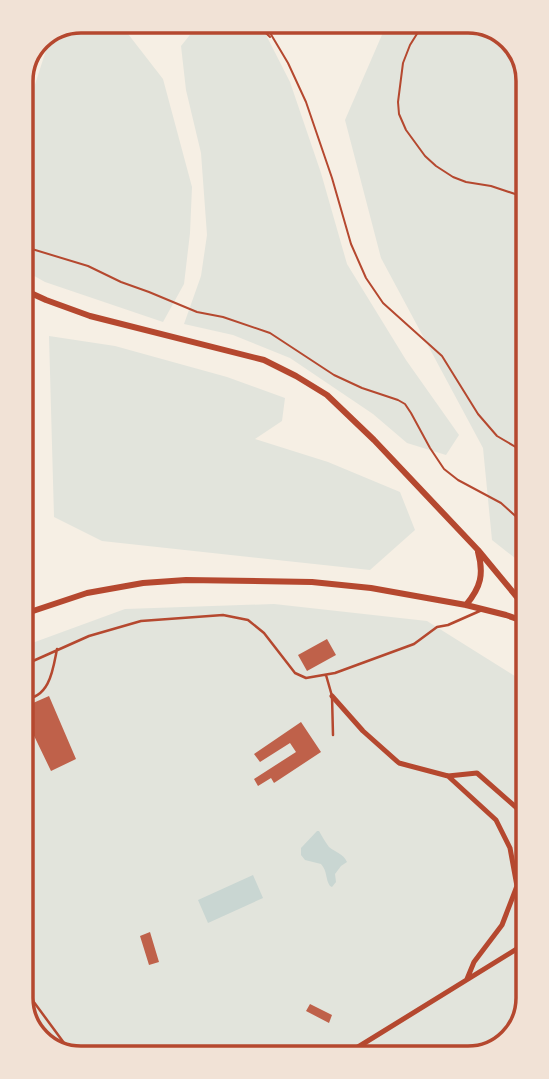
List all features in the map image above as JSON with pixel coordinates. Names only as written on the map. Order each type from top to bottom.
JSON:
[{"type":"street","points":[[33,294],[90,316],[264,360],[327,395],[374,440],[478,550],[516,596]]},
{"type":"street","points":[[466,605],[475,595],[481,580],[482,565],[478,550]]},
{"type":"street","points":[[33,611],[88,593],[143,583],[186,580],[312,582],[371,587],[466,605],[516,619]]},
{"type":"street","points":[[332,696],[363,731],[399,763],[448,776],[477,773],[516,807]]},
{"type":"street","points":[[448,776],[496,820],[510,848],[516,881]]},
{"type":"street","points":[[467,979],[474,962],[502,925],[516,889]]},
{"type":"street","points":[[359,1046],[516,949]]},
{"type":"lane","points":[[33,661],[89,636],[141,621],[223,614],[248,620],[256,626],[295,673],[306,678],[335,673],[414,644],[437,628],[484,609]]},
{"type":"lane","points":[[33,697],[44,691],[52,677],[57,649]]},
{"type":"lane","points":[[326,675],[332,696],[333,735]]},
{"type":"lane","points":[[33,1001],[63,1042]]},
{"type":"path","points":[[266,33],[273,39]]},
{"type":"path","points":[[270,33],[288,63],[306,102],[351,244],[366,278],[383,303],[442,356],[478,414],[497,436],[516,447]]},
{"type":"path","points":[[418,33],[403,63],[398,102],[399,114],[406,131],[425,156],[453,177],[516,194]]},
{"type":"shaded area","points":[[127,33],[163,79],[192,187],[184,284],[163,322],[45,282],[33,275],[33,91],[47,47],[72,34]]},
{"type":"shaded area","points":[[191,33],[265,33],[290,82],[321,173],[347,264],[406,360],[459,435],[446,455],[407,443],[373,414],[290,358],[233,335],[184,324],[201,276],[207,235],[201,153],[186,90],[181,46]]},
{"type":"shaded area","points":[[383,33],[471,33],[494,41],[512,63],[516,82],[516,559],[492,540],[483,448],[381,258],[345,120]]},
{"type":"shaded area","points":[[49,336],[115,346],[227,377],[285,398],[282,421],[255,439],[328,462],[400,492],[415,530],[370,570],[102,541],[54,517]]},
{"type":"shaded area","points":[[274,604],[427,621],[516,677],[516,998],[508,1024],[499,1034],[486,1042],[468,1046],[78,1046],[60,1041],[43,1027],[33,998],[33,643],[125,609]]},
{"type":"shaded area","points":[[317,831],[329,847],[347,862],[335,874],[336,882],[332,887],[321,864],[305,860],[301,855],[301,848]]},
{"type":"shaded area","points":[[253,875],[263,898],[208,923],[198,900]]},
{"type":"building","points":[[327,639],[336,655],[307,671],[298,655]]},
{"type":"building","points":[[49,696],[76,759],[51,771],[33,734],[33,703]]},
{"type":"building","points":[[301,722],[321,752],[274,783],[271,778],[258,786],[254,779],[296,752],[290,743],[260,762],[254,754]]},
{"type":"building","points":[[150,932],[159,962],[149,965],[140,936]]},
{"type":"building","points":[[310,1004],[332,1015],[329,1023],[306,1011]]}]
